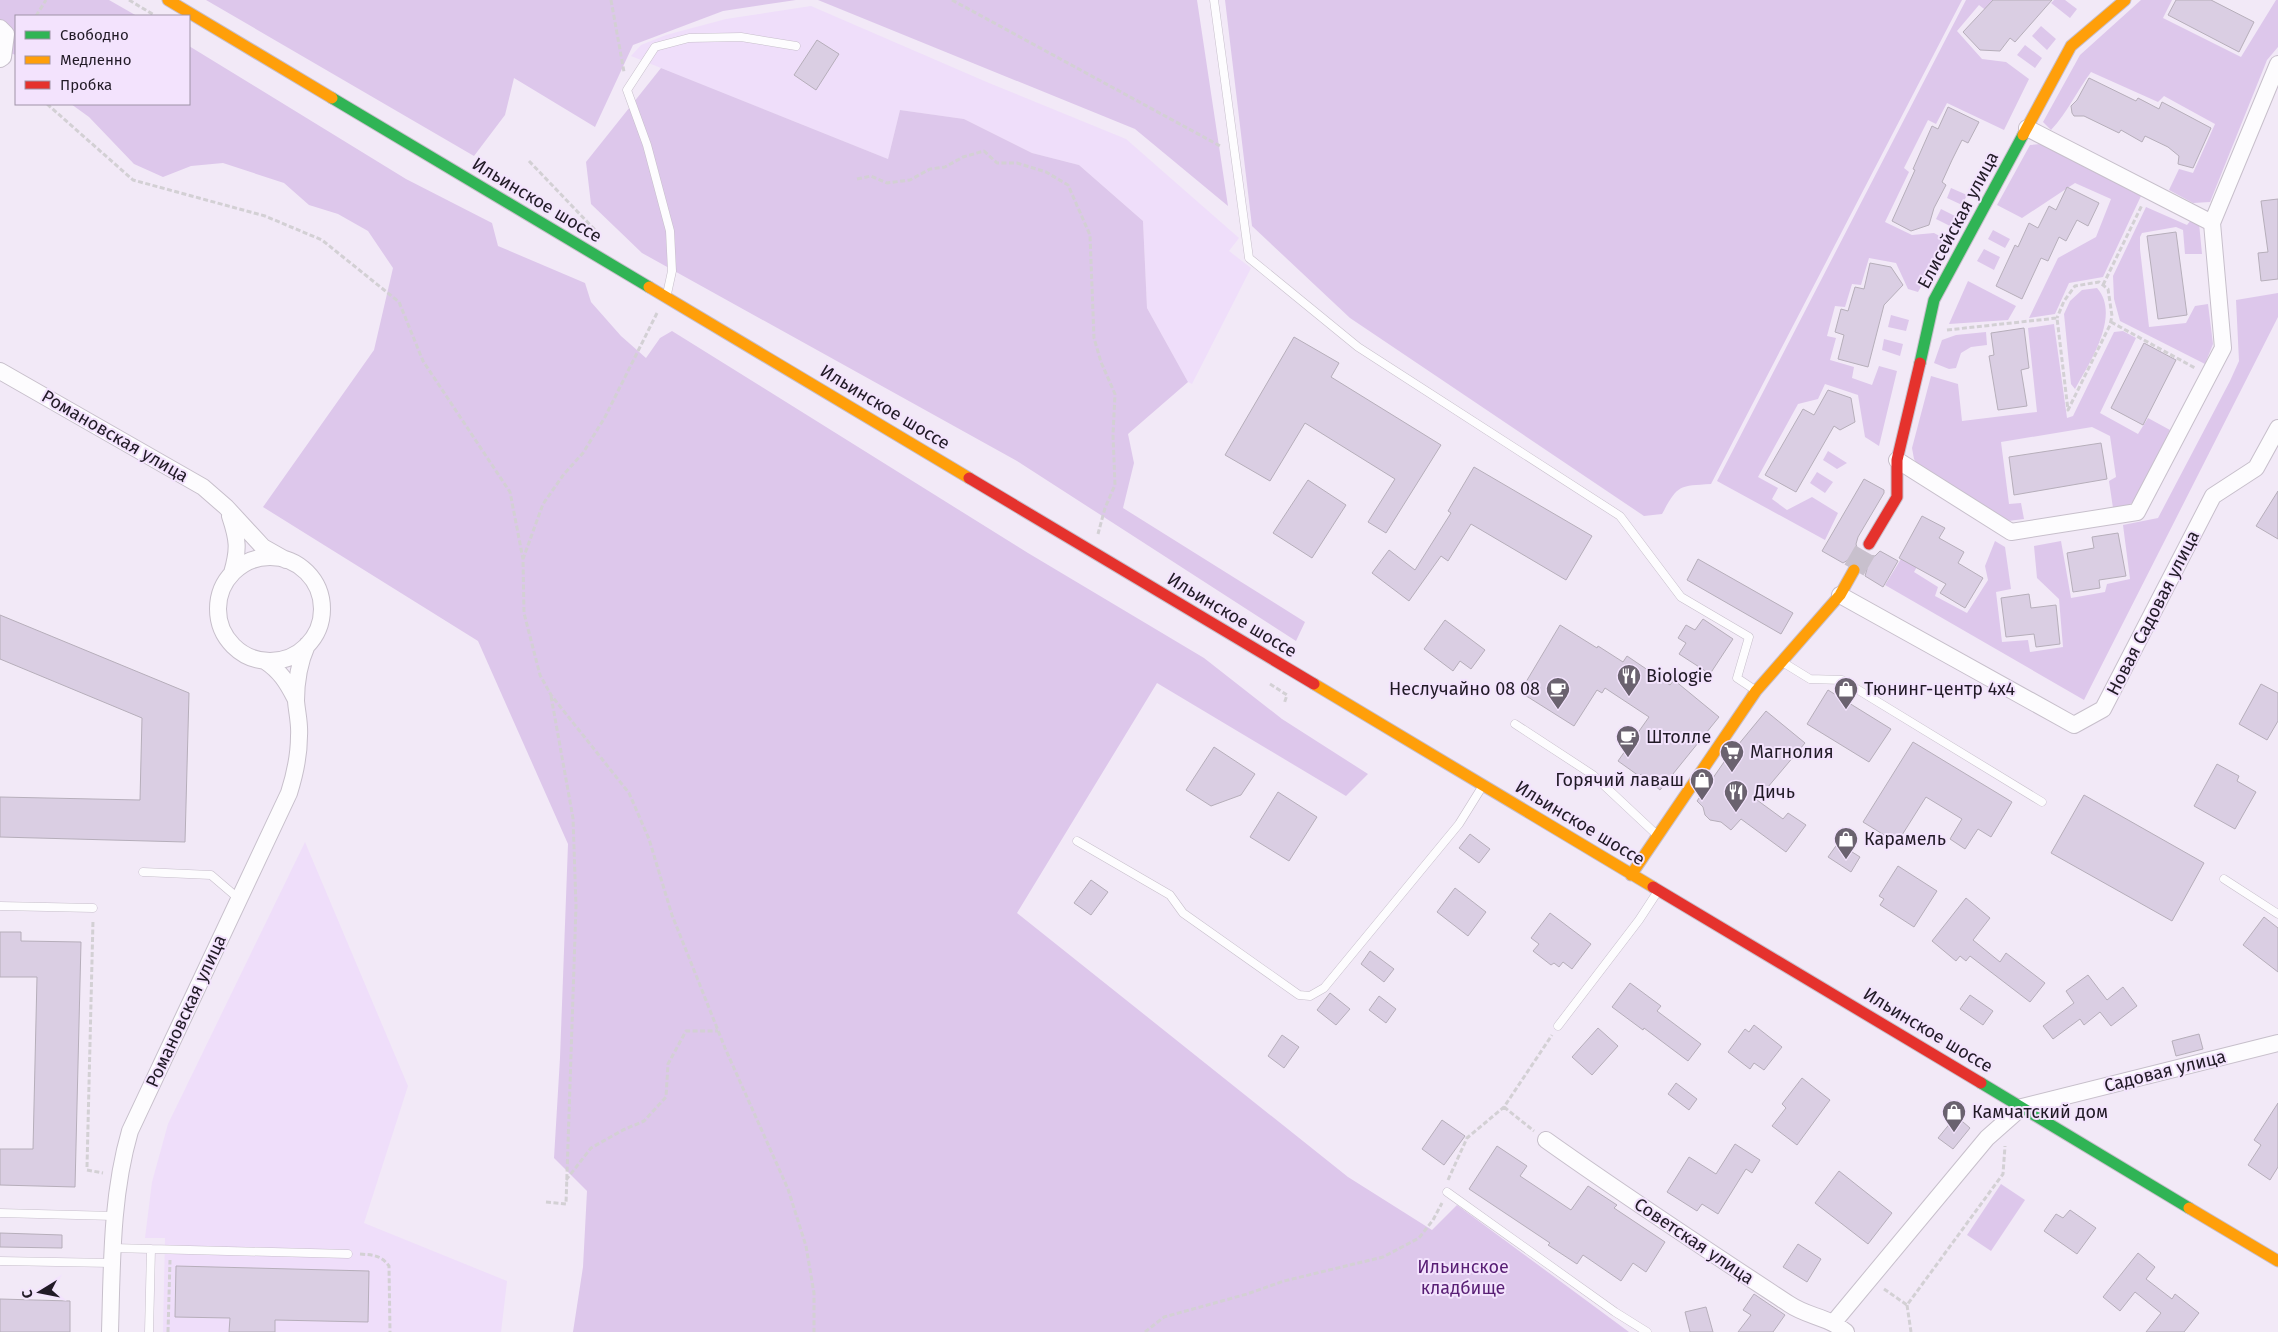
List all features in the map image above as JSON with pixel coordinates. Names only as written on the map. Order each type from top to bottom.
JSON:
[{"type":"main road","name":"Ильинское шоссе","points":[[168,0],[1631,875],[2022,1106],[2278,1261]]},
{"type":"main road","name":"Елисейская улица","points":[[1869,544],[1897,497],[1897,460],[1934,300],[2071,46],[2124,0]]},
{"type":"main road","points":[[1631,875],[1756,692],[1840,595],[1854,570]]},
{"type":"street","points":[[0,28],[6,34],[3,58],[0,59]]},
{"type":"street","points":[[1897,460],[2012,532],[2137,512],[2223,348],[2212,222],[2278,64]]},
{"type":"street","points":[[2027,128],[2212,222]]},
{"type":"street","name":"Романовская улица","points":[[0,370],[203,487],[226,507],[263,547],[305,571],[318,591],[322,614],[314,636],[307,645],[300,661],[296,700],[300,735],[296,771],[289,793],[130,1131],[119,1177],[114,1216],[110,1332]]},
{"type":"street","name":"Новая Садовая улица","points":[[1840,595],[2074,725],[2103,709],[2214,496],[2256,468],[2278,428]]},
{"type":"street","name":"Романовская улица","points":[[226,507],[237,536],[238,554],[232,574]]},
{"type":"street","name":"Романовская улица","points":[[286,560],[274,557],[257,559],[241,566],[232,574],[223,588],[218,605],[221,628],[234,647],[254,659],[265,661],[288,658],[307,645]]},
{"type":"street","name":"Романовская улица","points":[[265,661],[278,670],[287,681],[296,700]]},
{"type":"street","name":"Садовая улица","points":[[2022,1106],[2278,1043]]},
{"type":"street","points":[[1834,1329],[1870,1278],[1987,1138],[2022,1106]]},
{"type":"street","name":"Советская улица","points":[[1546,1140],[1604,1182],[1796,1309],[1834,1329]]},
{"type":"lane","points":[[1214,0],[1233,153],[1249,258],[1358,347],[1620,516],[1681,597],[1749,637],[1737,678],[1756,692]]},
{"type":"lane","points":[[666,297],[672,270],[670,230],[647,145],[627,90],[655,47],[689,38],[741,37],[796,46]]},
{"type":"lane","points":[[1782,662],[1810,679],[1842,680],[2042,802]]},
{"type":"lane","points":[[1515,724],[1593,775],[1658,836]]},
{"type":"lane","points":[[1078,841],[1170,895],[1183,913],[1299,995],[1310,996],[1324,988],[1465,815],[1483,786]]},
{"type":"lane","points":[[142,872],[211,875],[239,899]]},
{"type":"lane","points":[[2224,879],[2278,914]]},
{"type":"lane","points":[[1558,1026],[1639,920],[1658,891]]},
{"type":"lane","points":[[0,906],[94,908]]},
{"type":"lane","points":[[1447,1192],[1615,1312],[1647,1332]]},
{"type":"lane","points":[[0,1213],[114,1216]]},
{"type":"lane","points":[[149,1332],[151,1249]]},
{"type":"lane","points":[[0,1261],[112,1256],[151,1249],[348,1254]]},
{"type":"path","points":[[37,15],[46,0]]},
{"type":"path","points":[[129,0],[154,15]]},
{"type":"path","points":[[611,0],[613,24],[627,90]]},
{"type":"path","points":[[952,0],[1011,34],[1147,105],[1189,131],[1233,153]]},
{"type":"path","points":[[49,105],[133,180],[265,216],[322,240],[399,302],[423,361],[510,492],[523,559],[524,613],[540,675],[551,695],[629,793],[649,839],[672,915],[718,1031],[788,1189],[806,1246],[814,1293],[814,1332]]},
{"type":"path","points":[[857,179],[871,176],[887,183],[910,180],[930,169],[945,167],[963,157],[984,151],[997,163],[1017,163],[1046,172],[1068,185],[1090,234],[1094,338],[1115,394],[1113,436],[1115,485],[1105,508],[1097,538],[1097,554]]},
{"type":"path","points":[[528,161],[603,238]]},
{"type":"path","points":[[2103,285],[2149,191]]},
{"type":"path","points":[[2100,282],[2103,285],[2108,289],[2112,316],[2111,322],[2068,410],[2058,318],[2064,301],[2075,286],[2100,282]]},
{"type":"path","points":[[523,559],[543,504],[564,474],[583,453],[605,418],[666,297]]},
{"type":"path","points":[[1927,332],[2058,318]]},
{"type":"path","points":[[2111,322],[2208,376]]},
{"type":"path","points":[[546,1202],[566,1204],[576,906],[573,818],[551,695]]},
{"type":"path","points":[[94,908],[87,1168],[106,1174]]},
{"type":"path","points":[[1145,1332],[1164,1317],[1247,1294],[1284,1281],[1383,1257],[1419,1238],[1433,1220],[1447,1192],[1449,1177],[1467,1138],[1504,1108],[1558,1026]]},
{"type":"path","points":[[566,1181],[591,1148],[623,1130],[644,1121],[666,1097],[668,1064],[686,1031],[718,1031]]},
{"type":"path","points":[[1504,1108],[1546,1140]]},
{"type":"path","points":[[1911,1332],[1907,1305],[2003,1174],[2005,1145]]},
{"type":"path","points":[[168,1332],[170,1249]]},
{"type":"path","points":[[348,1254],[375,1254],[383,1258],[389,1266],[390,1332]]},
{"type":"path","points":[[1870,1278],[1907,1305]]},
{"type":"shaded area","points":[[811,6],[989,83],[1126,139],[1239,238],[1229,251],[1251,268],[1192,384],[1188,382],[1147,308],[1143,221],[1079,165],[1032,153],[964,119],[900,110],[888,159],[631,56],[641,45],[666,35],[726,19]]},
{"type":"shaded area","points":[[305,842],[408,1086],[364,1223],[507,1281],[501,1332],[163,1332],[165,1238],[145,1238],[152,1182],[168,1124]]},
{"type":"green space","points":[[0,0],[109,0],[135,15],[15,15],[15,55],[0,50]]},
{"type":"green space","points":[[206,0],[796,0],[723,11],[633,45],[595,127],[514,78],[505,115],[474,156]]},
{"type":"green space","points":[[818,0],[1197,0],[1228,206],[1135,129]]},
{"type":"green space","points":[[1225,0],[1962,0],[1711,484],[1692,485],[1680,489],[1672,497],[1662,514],[1644,516],[1350,318],[1252,226]]},
{"type":"green space","points":[[1966,0],[1999,0],[1988,12],[1979,5],[1957,31],[1982,59],[2006,62],[2029,79],[2004,130],[1947,103],[1936,124],[1928,120],[1904,168],[1909,172],[1885,222],[1912,235],[1934,233],[1947,240],[1918,292],[1908,289],[1896,263],[1869,258],[1861,285],[1852,284],[1845,307],[1835,306],[1827,336],[1836,338],[1830,360],[1854,367],[1852,378],[1872,385],[1879,366],[1897,371],[1879,446],[1865,437],[1858,395],[1825,384],[1818,399],[1798,404],[1758,477],[1778,488],[1772,499],[1787,510],[1812,497],[1838,513],[1825,540],[1717,481]]},
{"type":"green space","points":[[2054,0],[2065,0],[2077,9],[2070,18],[2051,3]]},
{"type":"green space","points":[[2141,0],[2172,0],[2163,18],[2241,57],[2276,0],[2278,0],[2278,47],[2267,60],[2210,202],[2193,203],[2169,190],[2179,169],[2193,173],[2215,124],[2164,96],[2158,102],[2091,72],[2051,130],[2043,122],[2080,55]]},
{"type":"green space","points":[[2041,26],[2056,39],[2047,50],[2032,36]]},
{"type":"green space","points":[[2025,45],[2042,58],[2035,68],[2017,55]]},
{"type":"green space","name":"Ильинское кладбище","points":[[190,47],[406,179],[492,223],[498,246],[585,283],[591,302],[621,336],[646,358],[660,338],[672,331],[1028,553],[1204,658],[1282,719],[1368,774],[1346,796],[1157,683],[1017,913],[1348,1177],[1432,1230],[1457,1205],[1629,1332],[573,1332],[583,1267],[587,1191],[554,1158],[560,1058],[568,844],[478,641],[263,507],[374,350],[393,268],[368,231],[338,214],[309,205],[284,183],[223,163],[191,166],[163,177],[134,164],[89,117],[72,105],[190,105]]},
{"type":"green space","points":[[661,68],[888,159],[900,110],[964,119],[1032,153],[1079,165],[1143,221],[1147,308],[1188,382],[1128,434],[1134,463],[1123,508],[1305,622],[1296,641],[1017,461],[642,253],[591,204],[586,162]]},
{"type":"green space","points":[[2041,144],[2061,152],[2141,196],[2103,277],[2069,283],[2055,314],[2029,318],[2058,258],[2096,237],[2111,199],[2075,183],[2022,218],[1997,205],[2030,145]]},
{"type":"green space","points":[[1951,188],[1967,195],[1962,205],[1947,198]]},
{"type":"green space","points":[[2146,207],[2187,225],[2191,220],[2199,223],[2202,254],[2185,254],[2183,230],[2176,227],[2142,233],[2140,249],[2149,327],[2186,323],[2195,306],[2208,304],[2213,344],[2205,364],[2120,321],[2114,299],[2113,276]]},
{"type":"green space","points":[[1941,209],[1957,217],[1952,227],[1936,219]]},
{"type":"green space","points":[[1993,230],[2010,239],[2005,248],[1988,239]]},
{"type":"green space","points":[[1984,249],[2000,257],[1994,270],[1977,261]]},
{"type":"green space","points":[[1968,281],[2016,306],[2008,320],[1949,324]]},
{"type":"green space","points":[[2097,288],[2104,299],[2106,311],[2105,325],[2095,352],[2075,389],[2071,384],[2064,314],[2070,301],[2082,290]]},
{"type":"green space","points":[[2278,293],[2278,317],[2084,700],[1885,585],[1901,559],[1918,565],[1914,572],[1938,587],[1935,596],[1967,613],[1988,580],[1985,566],[1995,541],[2005,547],[2011,589],[1996,592],[2002,642],[2028,640],[2030,652],[2063,647],[2059,599],[2037,578],[2034,546],[2061,541],[2071,598],[2105,592],[2107,584],[2130,579],[2123,525],[2158,518],[2230,381],[2239,361],[2236,300]]},
{"type":"green space","points":[[1891,315],[1909,320],[1906,331],[1888,327]]},
{"type":"green space","points":[[2054,324],[2067,418],[2073,416],[2114,332],[2123,331],[2136,338],[2100,413],[2138,434],[2148,418],[2170,430],[2139,497],[2129,505],[2113,508],[2109,481],[2116,477],[2110,436],[2092,427],[2001,442],[2009,504],[2021,503],[2024,519],[2008,521],[1920,468],[1914,459],[1912,448],[1931,376],[1958,384],[1962,421],[2037,412],[2028,328]]},
{"type":"green space","points":[[1986,332],[1987,345],[1971,347],[1961,353],[1956,368],[1949,369],[1934,363],[1942,340],[1956,335]]},
{"type":"green space","points":[[1884,339],[1903,344],[1900,356],[1882,350]]},
{"type":"green space","points":[[1828,451],[1847,463],[1837,469],[1823,460]]},
{"type":"green space","points":[[1817,472],[1833,482],[1825,493],[1810,483]]},
{"type":"green space","points":[[2001,1184],[2025,1200],[1991,1251],[1967,1235]]},
{"type":"building","points":[[1993,0],[2052,0],[2015,42],[2010,38],[2000,51],[1980,50],[1963,32]]},
{"type":"building","points":[[2176,0],[2211,0],[2254,22],[2239,52],[2168,15]]},
{"type":"building","points":[[817,40],[839,54],[816,90],[794,75]]},
{"type":"building","points":[[2089,78],[2136,101],[2138,98],[2159,109],[2162,102],[2211,128],[2193,168],[2178,164],[2179,156],[2168,147],[2145,136],[2142,142],[2121,130],[2119,133],[2084,116],[2074,116],[2071,106],[2077,100]]},
{"type":"building","points":[[1948,107],[1979,122],[1968,143],[1962,140],[1952,160],[1942,182],[1946,185],[1934,208],[1929,225],[1911,231],[1892,221],[1932,126],[1938,129]]},
{"type":"building","points":[[2067,187],[2099,203],[2088,226],[2077,220],[2066,241],[2059,237],[2048,261],[2041,258],[2022,299],[1996,286],[2015,245],[2018,247],[2029,223],[2038,228],[2049,206],[2056,210]]},
{"type":"building","points":[[2278,199],[2278,279],[2261,281],[2258,253],[2268,252],[2261,201]]},
{"type":"building","points":[[2176,232],[2187,315],[2158,319],[2147,236]]},
{"type":"building","points":[[1870,263],[1891,267],[1903,285],[1884,305],[1868,367],[1838,359],[1844,335],[1835,332],[1841,309],[1848,311],[1855,287],[1864,289]]},
{"type":"building","points":[[2024,328],[2029,368],[2021,370],[2027,406],[1998,410],[1989,356],[1994,355],[1991,333]]},
{"type":"building","points":[[1294,337],[1339,363],[1331,377],[1441,445],[1386,533],[1368,522],[1395,479],[1305,423],[1270,481],[1225,455]]},
{"type":"building","points":[[2144,343],[2176,360],[2143,425],[2111,408]]},
{"type":"building","points":[[1828,390],[1851,398],[1855,422],[1840,430],[1834,426],[1796,492],[1765,475],[1803,409],[1814,415]]},
{"type":"building","points":[[2101,443],[2107,479],[2014,495],[2009,457]]},
{"type":"building","points":[[1474,467],[1592,536],[1566,580],[1471,524],[1448,561],[1441,556],[1409,601],[1372,573],[1389,550],[1415,570],[1451,513],[1448,511]]},
{"type":"building","points":[[1864,479],[1884,490],[1884,493],[1858,537],[1856,544],[1858,551],[1863,555],[1875,556],[1880,551],[1898,561],[1883,587],[1865,576],[1867,569],[1861,559],[1853,557],[1843,563],[1822,551]]},
{"type":"building","points":[[1308,480],[1346,505],[1312,558],[1273,533]]},
{"type":"building","points":[[2278,491],[2278,539],[2256,526]]},
{"type":"building","points":[[1922,516],[1945,528],[1939,538],[1964,552],[1958,563],[1983,578],[1965,608],[1940,593],[1946,584],[1899,558]]},
{"type":"building","points":[[2118,533],[2126,576],[2099,580],[2100,588],[2073,592],[2067,553],[2094,548],[2092,537]]},
{"type":"building","points":[[1698,559],[1793,613],[1781,634],[1687,580]]},
{"type":"building","points":[[2029,594],[2031,608],[2056,605],[2060,644],[2036,647],[2034,634],[2006,637],[2001,598]]},
{"type":"building","points":[[0,615],[189,693],[185,842],[0,837],[0,797],[140,800],[142,718],[0,659]]},
{"type":"building","points":[[1703,619],[1733,639],[1710,674],[1679,654],[1686,643],[1678,638],[1686,625],[1695,630]]},
{"type":"building","points":[[1445,620],[1485,650],[1471,669],[1460,661],[1453,671],[1424,649]]},
{"type":"building","points":[[1560,625],[1623,662],[1627,656],[1670,685],[1674,680],[1719,717],[1660,790],[1641,774],[1639,776],[1618,761],[1649,717],[1605,688],[1602,693],[1597,690],[1574,726],[1520,692]]},
{"type":"building","points":[[2261,684],[2278,693],[2278,721],[2267,740],[2239,724]]},
{"type":"building","points":[[1828,690],[1891,729],[1869,762],[1807,724]]},
{"type":"building","points":[[1766,711],[1805,743],[1757,800],[1783,819],[1788,813],[1806,825],[1786,852],[1741,819],[1731,830],[1721,822],[1710,820],[1705,815],[1703,807],[1697,801],[1724,762]]},
{"type":"building","points":[[1913,742],[2012,802],[1991,837],[1978,829],[1965,849],[1950,839],[1962,819],[1926,797],[1897,843],[1863,822]]},
{"type":"building","points":[[1214,747],[1255,774],[1241,795],[1211,806],[1186,790]]},
{"type":"building","points":[[2217,764],[2239,776],[2237,781],[2256,792],[2235,829],[2194,806]]},
{"type":"building","points":[[1278,792],[1317,817],[1289,861],[1250,837]]},
{"type":"building","points":[[2084,795],[2204,863],[2172,921],[2051,853]]},
{"type":"building","points":[[1470,834],[1490,849],[1479,863],[1459,848]]},
{"type":"building","points":[[1838,843],[1860,857],[1851,872],[1828,857]]},
{"type":"building","points":[[1898,866],[1937,891],[1914,927],[1880,905],[1884,899],[1879,896]]},
{"type":"building","points":[[1091,880],[1108,892],[1091,915],[1074,903]]},
{"type":"building","points":[[1455,888],[1486,912],[1468,936],[1437,912]]},
{"type":"building","points":[[1966,898],[1990,918],[1973,940],[2000,962],[2006,953],[2045,983],[2030,1002],[1970,956],[1966,961],[1960,956],[1956,961],[1932,941]]},
{"type":"building","points":[[1550,913],[1591,944],[1572,969],[1563,962],[1559,967],[1554,963],[1551,965],[1533,951],[1539,944],[1531,938]]},
{"type":"building","points":[[2264,917],[2278,928],[2278,972],[2243,945]]},
{"type":"building","points":[[0,932],[21,932],[21,941],[81,942],[75,1187],[0,1185],[0,1149],[33,1149],[37,977],[0,977]]},
{"type":"building","points":[[1370,951],[1394,969],[1384,982],[1361,964]]},
{"type":"building","points":[[2088,975],[2107,1000],[2123,987],[2137,1006],[2111,1026],[2100,1012],[2084,1025],[2080,1019],[2053,1039],[2043,1026],[2074,1003],[2066,991]]},
{"type":"building","points":[[1630,983],[1661,1006],[1657,1011],[1701,1044],[1688,1061],[1612,1007]]},
{"type":"building","points":[[1330,993],[1350,1009],[1336,1025],[1317,1010]]},
{"type":"building","points":[[1970,995],[1993,1011],[1983,1025],[1960,1009]]},
{"type":"building","points":[[1379,996],[1396,1009],[1386,1023],[1369,1010]]},
{"type":"building","points":[[1754,1025],[1782,1047],[1764,1070],[1754,1063],[1750,1069],[1728,1052],[1745,1029],[1749,1032]]},
{"type":"building","points":[[1598,1028],[1618,1046],[1592,1075],[1572,1057]]},
{"type":"building","points":[[2199,1034],[2203,1049],[2176,1056],[2172,1041]]},
{"type":"building","points":[[1282,1035],[1299,1047],[1284,1068],[1268,1056]]},
{"type":"building","points":[[1802,1078],[1830,1100],[1797,1145],[1772,1126],[1786,1108],[1782,1104]]},
{"type":"building","points":[[1676,1083],[1697,1099],[1689,1110],[1668,1094]]},
{"type":"building","points":[[2278,1103],[2278,1167],[2270,1180],[2248,1165],[2261,1145],[2254,1140]]},
{"type":"building","name":"Камчатский дом","points":[[1956,1116],[1970,1128],[1953,1149],[1938,1138]]},
{"type":"building","points":[[1442,1120],[1465,1136],[1444,1165],[1422,1149]]},
{"type":"building","points":[[1735,1144],[1760,1160],[1752,1173],[1746,1169],[1718,1214],[1702,1204],[1697,1211],[1667,1192],[1689,1157],[1716,1174]]},
{"type":"building","points":[[1497,1146],[1527,1166],[1520,1176],[1571,1210],[1588,1186],[1617,1205],[1614,1208],[1665,1242],[1646,1272],[1633,1263],[1621,1281],[1583,1255],[1577,1264],[1548,1245],[1550,1243],[1469,1189]]},
{"type":"building","points":[[1839,1171],[1892,1213],[1868,1244],[1815,1203]]},
{"type":"building","points":[[2070,1210],[2096,1228],[2077,1254],[2044,1231],[2056,1214],[2063,1218]]},
{"type":"building","points":[[0,1233],[62,1235],[62,1248],[0,1247]]},
{"type":"building","points":[[1798,1244],[1821,1259],[1807,1282],[1783,1267]]},
{"type":"building","points":[[2138,1253],[2155,1267],[2146,1279],[2172,1299],[2175,1294],[2199,1313],[2184,1332],[2146,1332],[2161,1313],[2135,1292],[2120,1311],[2103,1297]]},
{"type":"building","points":[[176,1266],[369,1271],[368,1322],[275,1320],[275,1332],[229,1332],[230,1318],[175,1317]]},
{"type":"building","points":[[1754,1294],[1785,1315],[1773,1332],[1738,1332],[1751,1315],[1743,1310]]},
{"type":"building","points":[[0,1299],[70,1301],[70,1332],[0,1332]]},
{"type":"building","points":[[1706,1307],[1713,1332],[1690,1332],[1685,1312]]},
{"type":"tunnel","points":[[1854,570],[1869,544]]},
{"type":"traffic: fast","points":[[332,98],[649,287]]},
{"type":"traffic: fast","points":[[1920,363],[1934,300],[2023,135]]},
{"type":"traffic: fast","points":[[1981,1083],[2189,1208]]},
{"type":"traffic: slow","points":[[168,0],[332,98]]},
{"type":"traffic: slow","points":[[2023,135],[2071,46],[2125,0]]},
{"type":"traffic: slow","points":[[649,287],[969,478]]},
{"type":"traffic: slow","points":[[1631,875],[1756,691],[1840,595],[1854,570]]},
{"type":"traffic: slow","points":[[1314,684],[1653,887]]},
{"type":"traffic: slow","points":[[2189,1208],[2278,1261]]},
{"type":"traffic: jam","points":[[1869,544],[1897,497],[1897,460],[1920,363]]},
{"type":"traffic: jam","points":[[969,478],[1314,684]]},
{"type":"traffic: jam","points":[[1653,887],[1981,1083]]},
{"type":"place","name":"Biologie","points":[[1629,697]]},
{"type":"place","name":"Неслучайно 08 08","points":[[1558,710]]},
{"type":"place","name":"Тюнинг-центр 4х4","points":[[1846,710]]},
{"type":"place","name":"Штолле","points":[[1628,758]]},
{"type":"place","name":"Магнолия","points":[[1732,773]]},
{"type":"place","name":"Горячий лаваш","points":[[1702,801]]},
{"type":"place","name":"Дичь","points":[[1736,813]]},
{"type":"place","name":"Карамель","points":[[1846,860]]},
{"type":"place","name":"Камчатский дом","points":[[1954,1133]]}]
